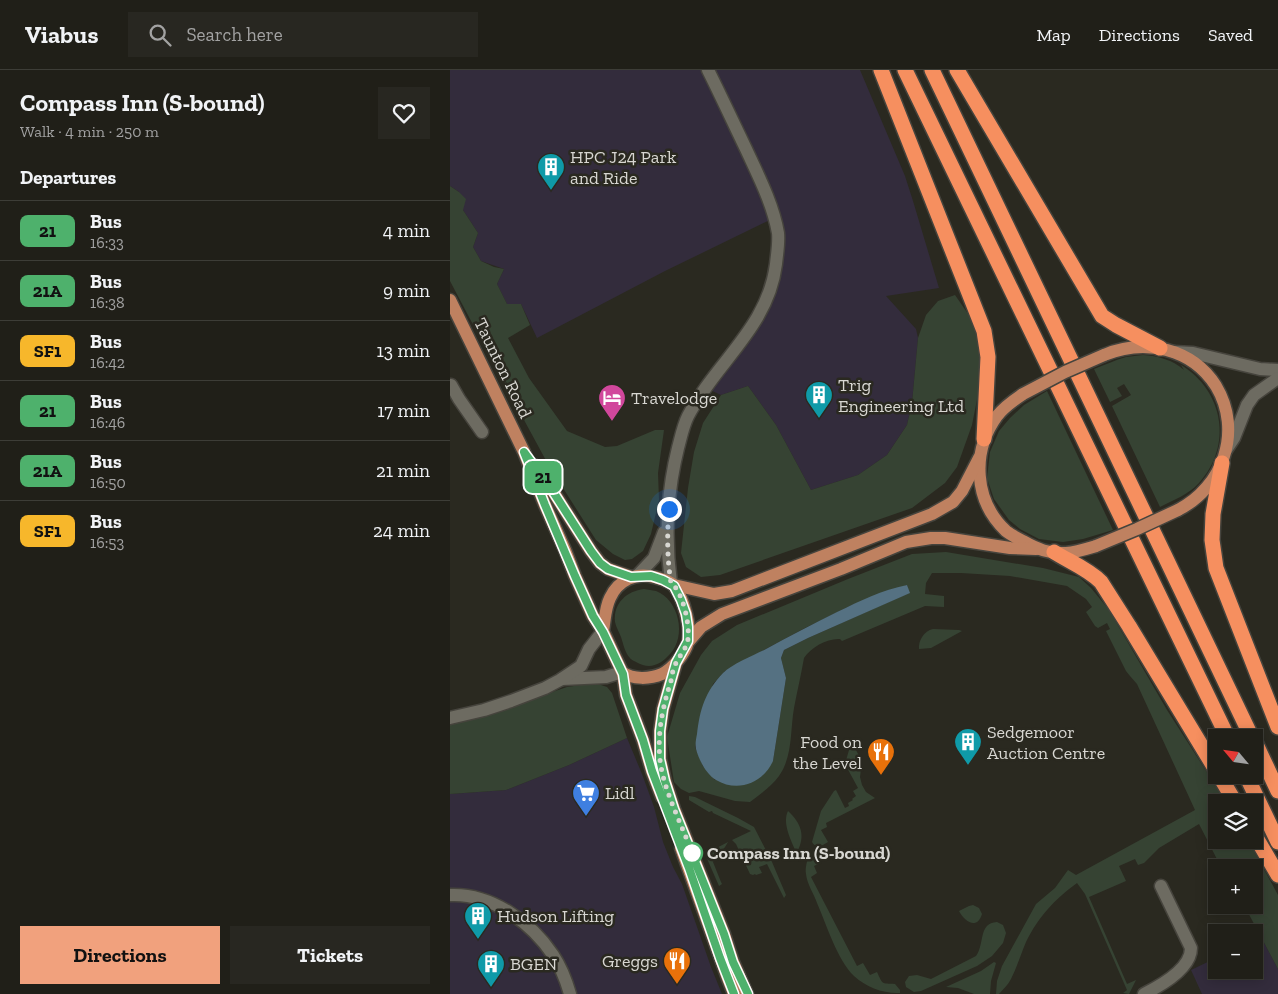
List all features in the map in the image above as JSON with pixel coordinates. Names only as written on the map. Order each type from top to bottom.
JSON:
[{"type":"highway","points":[[881,70],[984,331],[988,357],[984,438]]},
{"type":"highway","points":[[905,70],[1224,729]]},
{"type":"highway","points":[[932,70],[1248,729]]},
{"type":"highway","points":[[957,70],[1102,316],[1167,350]]},
{"type":"highway","points":[[1224,456],[1213,514],[1212,540],[1216,568],[1278,727]]},
{"type":"highway","points":[[1054,552],[1085,570],[1101,582],[1208,757]]},
{"type":"highway","points":[[1263,760],[1278,791]]},
{"type":"highway","points":[[1250,784],[1278,842]]},
{"type":"highway","points":[[1263,849],[1278,875]]},
{"type":"main road","name":"Taunton Road","points":[[450,300],[524,452],[575,576],[593,616],[603,632]]},
{"type":"main road","points":[[734,994],[652,771],[643,740],[626,695],[622,673],[603,632],[607,606],[613,592],[622,583],[634,576],[651,576],[672,584],[714,594],[732,591],[932,514],[953,502],[962,491],[979,458],[984,438],[997,416],[1011,402],[1023,394],[1104,354],[1137,346],[1167,350],[1189,360],[1201,369],[1216,386],[1224,406],[1228,431],[1224,456],[1212,482],[1198,497],[1178,510],[1137,529],[1077,552],[1065,553],[1010,548],[945,538],[906,542],[722,614],[701,627],[688,641],[676,663],[663,709],[660,759],[674,809],[724,934],[733,962],[748,994]]},
{"type":"main road","name":"Taunton Road","points":[[524,452],[552,490],[600,563],[608,569],[634,576]]},
{"type":"main road","points":[[979,458],[980,484],[985,501],[994,517],[1007,532],[1036,549]]},
{"type":"main road","points":[[672,584],[686,614],[688,641]]},
{"type":"main road","points":[[622,673],[634,677],[649,678],[665,672],[676,663]]},
{"type":"street","points":[[672,584],[667,559],[668,524],[672,479],[684,424],[706,388],[745,337],[766,303],[775,277],[777,257],[778,235],[763,185],[708,70]]},
{"type":"street","points":[[1167,350],[1193,353],[1260,369],[1278,370]]},
{"type":"street","points":[[1224,456],[1234,438],[1247,405],[1262,388],[1278,378]]},
{"type":"street","points":[[451,385],[454,402],[482,432]]},
{"type":"street","points":[[634,576],[654,558],[668,524]]},
{"type":"street","points":[[450,718],[502,704],[545,688],[560,680],[581,666],[589,648],[603,632]]},
{"type":"street","points":[[560,680],[606,677],[622,673]]},
{"type":"street","points":[[1144,994],[1173,976],[1188,961],[1191,954],[1191,948],[1162,886]]},
{"type":"street","points":[[450,895],[462,895],[486,901],[501,907],[520,920],[553,955],[565,978],[570,994]]},
{"type":"shaded area","points":[[450,70],[860,70],[905,176],[939,288],[886,296],[916,329],[918,338],[912,403],[907,425],[887,455],[858,475],[811,490],[776,425],[748,386],[721,395],[706,388],[771,290],[774,218],[665,271],[537,338],[521,304],[507,304],[497,284],[504,269],[481,261],[473,247],[478,233],[463,210],[459,192],[450,186]]},
{"type":"shaded area","points":[[627,738],[654,807],[663,842],[682,884],[722,994],[450,994],[450,794],[506,790],[569,765]]},
{"type":"shaded area","points":[[1263,941],[1278,969],[1278,994],[1202,994],[1191,970],[1208,962],[1208,979],[1263,979]]},
{"type":"green space","points":[[450,186],[466,199],[463,210],[478,233],[473,247],[481,261],[504,269],[497,284],[507,304],[521,304],[530,325],[508,338],[529,378],[567,431],[605,447],[617,446],[655,430],[664,430],[658,473],[659,500],[651,534],[643,551],[632,559],[625,560],[613,554],[596,540],[549,466],[450,281]]},
{"type":"green space","points":[[955,295],[973,321],[984,351],[982,374],[972,425],[957,467],[945,483],[912,508],[720,575],[701,577],[686,567],[681,553],[694,452],[703,423],[721,395],[748,386],[776,425],[811,490],[858,475],[887,455],[907,425],[912,403],[918,338],[926,315],[938,301]]},
{"type":"green space","points":[[1143,355],[1165,359],[1184,370],[1181,365],[1196,376],[1207,389],[1215,404],[1219,420],[1220,436],[1217,453],[1210,468],[1199,483],[1190,491],[1160,507],[1112,406],[1131,395],[1124,384],[1117,388],[1122,396],[1110,402],[1094,369],[1126,357]]},
{"type":"green space","points":[[1047,391],[1113,530],[1083,539],[1063,542],[1039,539],[1020,529],[1009,520],[994,499],[987,478],[990,452],[999,431],[1024,405]]},
{"type":"green space","points":[[946,552],[1043,568],[1079,577],[1109,610],[1167,710],[1208,774],[1208,784],[1214,784],[1221,794],[1208,794],[1208,842],[1199,824],[1159,848],[1144,863],[1138,865],[1135,859],[1119,866],[1126,881],[1089,897],[1127,984],[1136,980],[1129,994],[1123,993],[1127,990],[1085,894],[1077,883],[1054,902],[1042,916],[1026,942],[1010,981],[999,994],[996,994],[997,981],[1002,966],[1036,904],[1055,888],[1068,870],[1076,875],[1195,810],[1137,684],[1126,671],[1106,631],[1110,629],[1107,623],[1098,628],[1095,626],[1086,612],[1092,607],[1086,599],[1067,586],[1010,576],[932,573],[926,583],[925,594],[944,596],[944,607],[925,606],[842,641],[835,639],[825,642],[807,654],[804,658],[794,708],[787,760],[779,776],[765,790],[750,802],[735,801],[699,791],[689,793],[681,789],[674,782],[667,737],[680,693],[701,655],[712,641],[737,625],[912,554]],"holes":[[[907,585],[909,593],[784,650],[781,658],[786,678],[773,761],[715,780],[703,766],[695,747],[713,684],[725,671],[852,605]]]},
{"type":"green space","points":[[644,589],[656,591],[670,602],[678,619],[679,629],[678,638],[670,654],[659,663],[650,666],[630,658],[625,651],[615,622],[616,609],[622,599],[632,592]]},
{"type":"green space","points":[[933,629],[962,631],[931,648],[919,649],[922,637]]},
{"type":"green space","points":[[595,683],[607,687],[612,693],[627,738],[569,765],[506,790],[450,794],[450,724],[476,718],[567,687]]},
{"type":"green space","points":[[851,743],[862,761],[860,777],[862,785],[866,792],[875,798],[826,823],[827,827],[821,830],[828,842],[821,846],[815,846],[812,842],[821,811],[834,791],[836,790],[845,808],[849,806],[848,803],[856,796],[853,791],[858,788],[845,764]]},
{"type":"green space","points":[[689,796],[695,797],[754,827],[786,895],[784,898],[767,864],[759,867],[762,873],[750,874],[736,844],[732,840],[751,831],[712,811],[709,812],[689,800]]},
{"type":"green space","points":[[788,811],[796,820],[801,830],[801,841],[797,852],[788,831],[786,816]]},
{"type":"green space","points":[[728,842],[713,862],[722,884],[719,886],[705,854]]},
{"type":"green space","points":[[1212,849],[1253,849],[1258,859],[1217,859]]},
{"type":"green space","points":[[809,855],[815,855],[820,863],[814,866],[817,873],[811,877],[857,966],[863,963],[870,975],[877,972],[883,982],[895,984],[900,993],[882,991],[864,983],[854,976],[842,961],[807,878],[807,862]]},
{"type":"green space","points":[[1263,868],[1278,895],[1278,969],[1263,941],[1263,924],[1254,924],[1249,914],[1263,914]]},
{"type":"green space","points":[[973,905],[979,908],[982,914],[977,922],[971,923],[959,911]]},
{"type":"green space","points":[[997,922],[1003,925],[1006,933],[1003,943],[992,956],[977,966],[921,991],[914,992],[906,987],[905,982],[909,976],[917,975],[931,979],[976,956],[984,930],[991,923]]},
{"type":"green space","points":[[994,962],[996,963],[990,994],[974,994],[958,988],[946,987],[981,971]]},
{"type":"water","points":[[907,585],[910,593],[784,650],[781,658],[786,678],[773,761],[763,775],[749,784],[733,786],[716,780],[709,774],[699,758],[696,740],[704,701],[723,673],[737,663],[846,608],[880,593]]},
{"type":"bus line","name":"21","points":[[734,994],[652,771],[643,740],[626,695],[623,674],[575,576],[524,452],[552,490],[600,563],[608,569],[631,577],[651,576],[663,580],[674,586],[681,600],[686,614],[688,641],[676,663],[663,709],[660,731],[660,759],[674,809],[724,934],[733,962],[748,994]]},
{"type":"place","name":"HPC J24 Park and Ride","points":[[551,191]]},
{"type":"place","name":"Trig Engineering Ltd","points":[[819,419]]},
{"type":"place","name":"Travelodge","points":[[612,422]]},
{"type":"place","name":"Sedgemoor Auction Centre","points":[[968,766]]},
{"type":"place","name":"Food on the Level","points":[[881,776]]},
{"type":"place","name":"Lidl","points":[[586,817]]},
{"type":"place","name":"Compass Inn (S-bound)","points":[[692,853]]},
{"type":"place","name":"Hudson Lifting","points":[[478,940]]},
{"type":"place","name":"Greggs","points":[[677,985]]},
{"type":"place","name":"BGEN","points":[[491,988]]},
{"type":"route","points":[[669,509],[667,559],[671,583],[681,600],[686,614],[688,641],[676,663],[663,709],[660,731],[660,759],[674,809],[692,853]]}]
